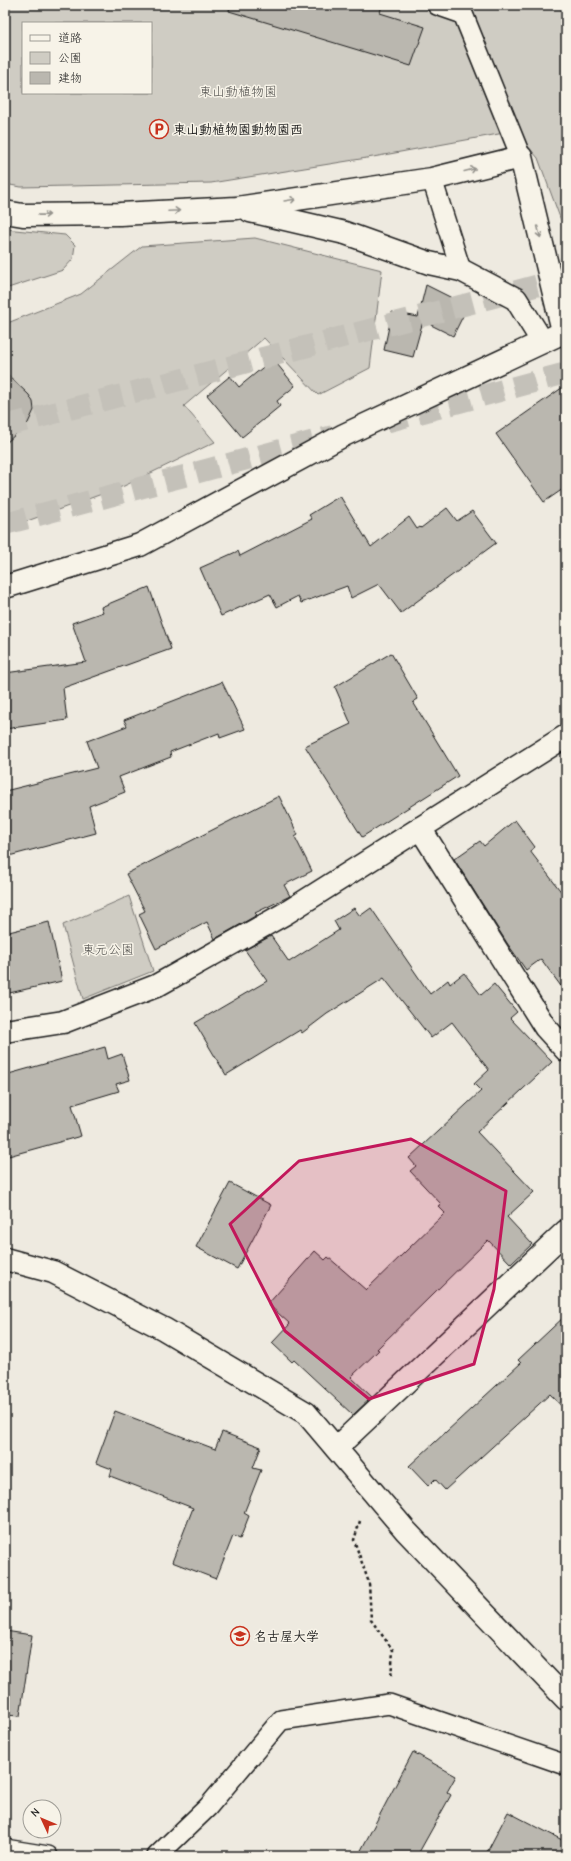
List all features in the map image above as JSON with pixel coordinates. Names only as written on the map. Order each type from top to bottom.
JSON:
[{"type":"street","points":[[5,212],[23,215],[105,214],[237,208],[432,179],[521,157],[565,332],[542,341],[344,435],[140,545],[5,587]]},
{"type":"street","points":[[237,208],[345,233],[429,263],[461,270],[516,299],[542,341]]},
{"type":"street","points":[[5,1031],[63,1022],[156,986],[286,913],[566,736]]},
{"type":"street","points":[[420,828],[545,1027],[566,1050]]},
{"type":"street","points":[[336,1448],[566,1231]]},
{"type":"street","points":[[5,1259],[53,1272],[164,1329],[306,1412],[406,1531],[566,1699]]},
{"type":"lane","points":[[437,5],[464,14],[521,157]]},
{"type":"lane","points":[[432,179],[461,270]]},
{"type":"lane","points":[[157,1856],[208,1807],[281,1720],[389,1704],[566,1765]]},
{"type":"lane","points":[[5,1849],[48,1856]]},
{"type":"path","points":[[369,1488],[354,1540],[369,1583],[371,1620],[393,1650],[389,1704]]},
{"type":"highlighted area","points":[[411,1139],[506,1191],[494,1289],[474,1364],[369,1399],[285,1331],[230,1224],[299,1161]]},
{"type":"green space","name":"東山動植物園","points":[[5,5],[566,5],[566,234],[538,158],[515,131],[373,157],[211,183],[21,187],[5,184]]},
{"type":"green space","points":[[5,229],[65,235],[75,245],[73,259],[63,270],[5,289]]},
{"type":"green space","points":[[255,238],[382,270],[370,368],[318,395],[264,338],[184,406],[215,442],[124,486],[5,529],[5,324],[81,294],[142,246]]},
{"type":"green space","name":"東元公園","points":[[129,896],[153,971],[83,999],[63,925]]},
{"type":"building","points":[[230,5],[382,5],[380,13],[425,27],[411,66],[229,11]]},
{"type":"building","points":[[426,285],[468,306],[453,336],[423,321],[413,357],[384,350],[392,312],[418,317]]},
{"type":"building","points":[[273,359],[295,386],[277,401],[280,406],[242,437],[207,395],[230,376],[239,387]]},
{"type":"building","points":[[5,372],[29,395],[33,402],[34,410],[28,423],[5,444]]},
{"type":"building","points":[[566,385],[566,487],[544,502],[496,434]]},
{"type":"building","points":[[340,496],[371,547],[409,517],[417,529],[420,527],[421,528],[447,508],[457,521],[472,511],[496,543],[401,613],[379,584],[351,598],[347,586],[301,603],[298,596],[277,607],[270,594],[221,616],[200,568],[238,551],[240,556],[312,519],[309,515]]},
{"type":"building","points":[[149,587],[171,649],[63,688],[67,720],[5,729],[5,673],[86,662],[72,623],[103,612],[101,607]]},
{"type":"building","points":[[391,653],[418,699],[413,702],[458,776],[362,837],[305,746],[351,724],[335,687]]},
{"type":"building","points":[[222,682],[245,729],[220,738],[219,733],[170,752],[171,757],[119,777],[125,792],[89,806],[96,833],[5,857],[5,791],[97,768],[87,741],[127,726],[124,720]]},
{"type":"building","points":[[279,796],[298,835],[295,837],[312,871],[284,885],[290,896],[255,913],[257,915],[215,939],[207,922],[156,949],[139,914],[145,911],[126,874]]},
{"type":"building","points":[[515,820],[535,847],[530,851],[566,898],[566,993],[541,959],[526,970],[507,943],[454,859],[480,841],[484,846]]},
{"type":"building","points":[[354,908],[360,916],[371,908],[430,994],[448,980],[450,984],[464,973],[481,995],[494,984],[517,1012],[510,1018],[552,1062],[477,1132],[534,1192],[507,1217],[532,1244],[511,1264],[488,1240],[377,1349],[379,1350],[351,1377],[372,1397],[353,1415],[294,1360],[292,1362],[272,1343],[290,1324],[268,1304],[315,1251],[325,1260],[328,1257],[366,1290],[445,1213],[438,1206],[441,1204],[410,1171],[416,1166],[409,1158],[481,1091],[474,1084],[489,1070],[452,1022],[431,1038],[384,978],[327,1014],[302,1033],[300,1030],[226,1075],[195,1023],[267,981],[245,950],[271,936],[289,962],[339,930],[334,921]]},
{"type":"building","points":[[49,922],[62,981],[5,994],[5,933]]},
{"type":"building","points":[[105,1047],[108,1059],[122,1054],[130,1080],[116,1084],[119,1091],[72,1105],[81,1136],[5,1157],[5,1075]]},
{"type":"building","points":[[230,1183],[271,1205],[237,1269],[196,1247]]},
{"type":"building","points":[[566,1315],[566,1411],[550,1394],[445,1490],[435,1479],[428,1486],[409,1466],[521,1363],[518,1360]]},
{"type":"building","points":[[115,1411],[215,1449],[222,1432],[261,1447],[253,1468],[261,1470],[244,1513],[249,1516],[240,1539],[233,1536],[216,1579],[172,1562],[193,1508],[110,1476],[112,1469],[96,1463]]},
{"type":"building","points":[[5,1631],[32,1635],[20,1716],[5,1715]]},
{"type":"building","points":[[413,1752],[456,1776],[447,1792],[451,1795],[417,1856],[358,1856]]},
{"type":"building","points":[[508,1812],[566,1842],[566,1856],[485,1856]]},
{"type":"tunnel","points":[[5,426],[566,278]]},
{"type":"tunnel","points":[[386,422],[566,373]]},
{"type":"tunnel","points":[[5,524],[333,436]]},
{"type":"place","name":"東山動植物園動物園西","points":[[159,129]]},
{"type":"place","name":"名古屋大学","points":[[240,1636]]}]
